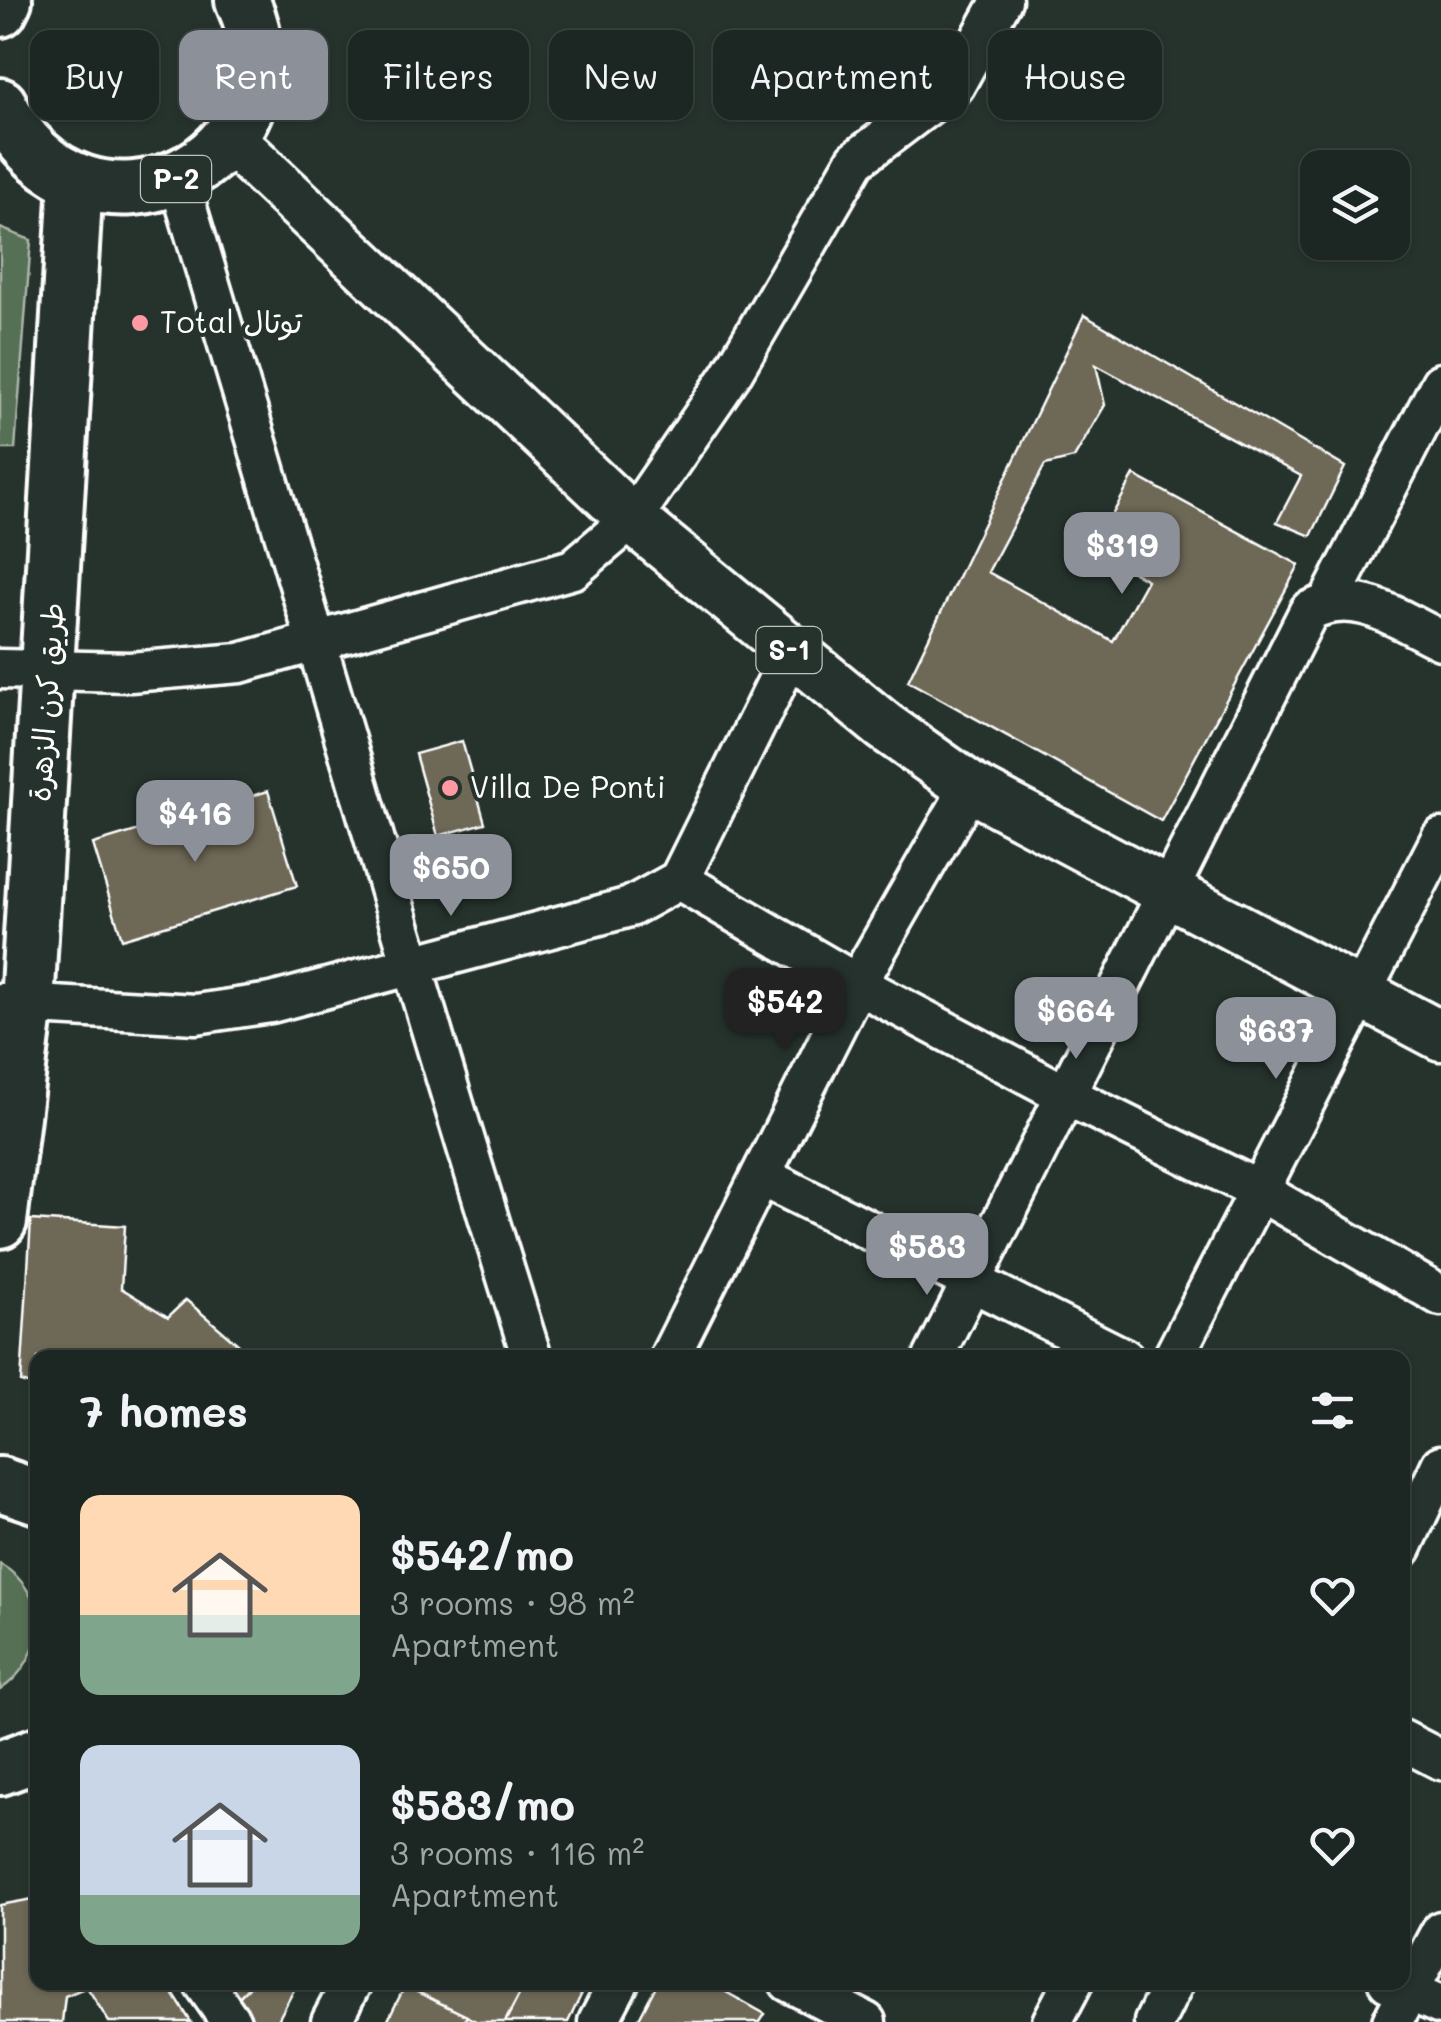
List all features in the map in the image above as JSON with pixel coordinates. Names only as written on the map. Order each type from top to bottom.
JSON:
[{"type":"highway","points":[[0,10],[5,0]]},
{"type":"highway","name":"P-2","points":[[0,105],[29,150],[76,181],[127,189],[178,178],[206,161],[229,138],[245,110],[254,79],[256,47],[242,0]]},
{"type":"highway","name":"طريق كرن الزهرة","points":[[0,1221],[13,1003],[25,670],[76,181]]},
{"type":"highway","points":[[0,1484],[30,1495]]},
{"type":"highway","points":[[0,1768],[30,1757]]},
{"type":"main road","name":"S-1","points":[[229,138],[632,519],[884,726],[970,787],[1441,1036]]},
{"type":"street","points":[[25,670],[240,663],[573,569],[632,519],[731,375],[856,160],[955,85],[1002,0]]},
{"type":"street","points":[[178,178],[318,640],[409,964],[530,1350]]},
{"type":"street","points":[[1329,601],[1441,382]]},
{"type":"street","points":[[937,1350],[1170,894],[1309,610],[1329,601],[1355,600],[1441,640]]},
{"type":"street","points":[[13,1003],[196,1014],[271,1003],[630,907],[679,880],[792,652]]},
{"type":"street","points":[[674,1350],[857,984],[970,787]]},
{"type":"street","points":[[1177,1350],[1256,1189],[1363,994],[1441,838]]},
{"type":"street","points":[[679,880],[857,984],[1068,1096],[1256,1189],[1441,1296]]},
{"type":"street","points":[[761,1176],[1108,1350]]},
{"type":"street","points":[[1422,1514],[1441,1466]]},
{"type":"street","points":[[1410,1744],[1441,1760]]},
{"type":"street","points":[[1408,2001],[1441,1931]]},
{"type":"street","points":[[209,1990],[231,2022]]},
{"type":"street","points":[[332,2022],[348,1990]]},
{"type":"street","points":[[598,2022],[615,1990]]},
{"type":"street","points":[[806,1990],[866,2022]]},
{"type":"street","points":[[1052,2022],[1069,1990]]},
{"type":"street","points":[[1154,2022],[1170,1990]]},
{"type":"green space","points":[[0,228],[31,240],[15,449],[0,449]]},
{"type":"green space","points":[[0,1564],[17,1577],[30,1595],[30,1654],[16,1677],[0,1690]]},
{"type":"building","points":[[1084,315],[1345,467],[1311,536],[1277,522],[1301,476],[1096,365],[1105,405],[1074,458],[1045,465],[988,572],[1113,641],[1147,580],[1093,550],[1134,475],[1299,565],[1161,821],[908,681]]},
{"type":"building","name":"Villa De Ponti","points":[[462,741],[485,823],[438,836],[415,754]]},
{"type":"building","points":[[268,791],[297,886],[122,939],[93,844]]},
{"type":"building","points":[[31,1220],[125,1226],[121,1288],[168,1317],[186,1300],[245,1350],[30,1350],[30,1385],[21,1382]]},
{"type":"building","points":[[30,1899],[30,1990],[80,1990],[65,1996],[62,2022],[0,2022],[0,1905]]},
{"type":"building","points":[[89,1990],[171,1990],[191,2022],[109,2022]]},
{"type":"building","points":[[228,1990],[246,1990],[235,2001]]},
{"type":"building","points":[[246,1990],[294,1990],[277,2022],[248,2022],[235,2001]]},
{"type":"building","points":[[403,1990],[413,1990],[467,2016],[464,2022],[387,2022]]},
{"type":"building","points":[[413,1990],[522,1990],[505,2022],[478,2022]]},
{"type":"building","points":[[522,1990],[584,1990],[568,2022],[505,2022]]},
{"type":"building","points":[[654,1990],[722,1990],[765,2014],[760,2022],[637,2022]]},
{"type":"place","name":"Total توتال","points":[[140,323]]},
{"type":"place","name":"Villa De Ponti","points":[[450,788]]}]
